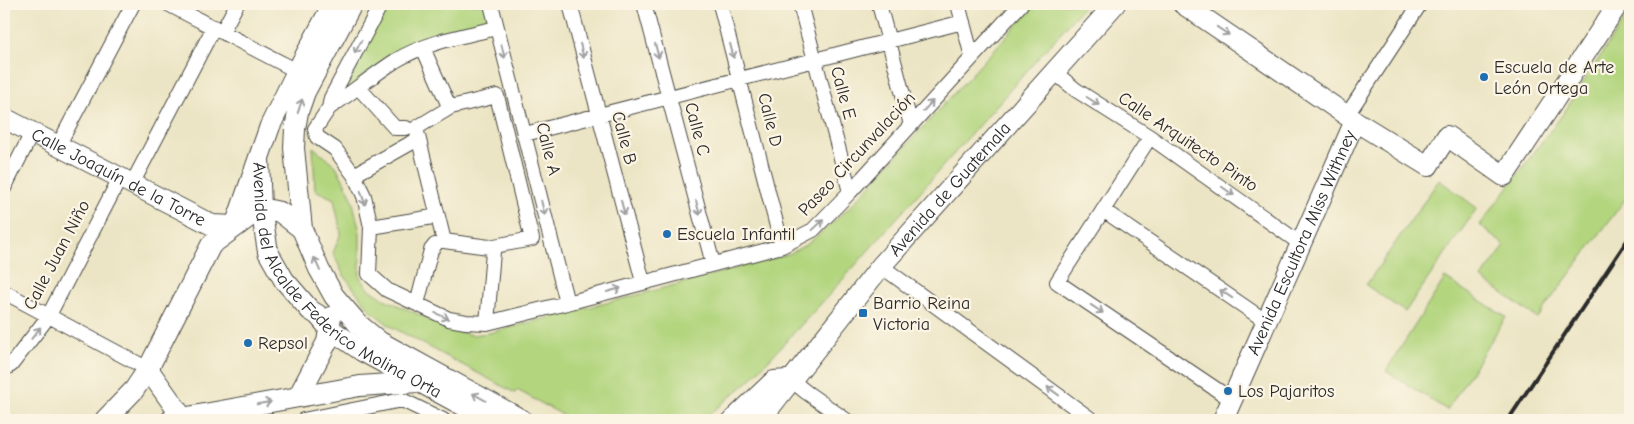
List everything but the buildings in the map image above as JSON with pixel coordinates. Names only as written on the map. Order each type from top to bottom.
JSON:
[{"type":"street","points":[[58,146],[133,4]]},
{"type":"street","points":[[168,4],[297,70]]},
{"type":"street","name":"Calle Juan Niño","points":[[4,369],[11,365],[48,316],[126,181],[218,29],[237,4]]},
{"type":"street","name":"Avenida del Alcalde Federico Molina Orta","points":[[333,4],[297,70],[270,126],[259,159],[261,208],[268,252],[284,280],[310,310],[318,315],[330,328],[362,351],[490,420]]},
{"type":"street","name":"Avenida del Alcalde Federico Molina Orta","points":[[352,4],[305,92],[298,112],[294,148],[302,229],[319,269],[334,296],[358,324],[380,342],[522,420]]},
{"type":"street","points":[[329,108],[331,98],[381,4]]},
{"type":"street","name":"Calle A","points":[[491,4],[568,303]]},
{"type":"street","name":"Calle B","points":[[570,4],[642,282]]},
{"type":"street","name":"Calle C","points":[[644,4],[713,264]]},
{"type":"street","name":"Calle D","points":[[720,4],[782,246]]},
{"type":"street","name":"Calle E","points":[[800,4],[850,192]]},
{"type":"street","points":[[879,4],[911,125]]},
{"type":"street","points":[[958,4],[972,57]]},
{"type":"street","name":"Paseo Circunvalación","points":[[371,227],[369,274],[387,290],[449,319],[487,323],[782,246],[813,230],[1021,4]]},
{"type":"street","name":"Avenida de Guatemala","points":[[760,420],[882,266],[1115,4]]},
{"type":"street","points":[[1183,4],[1354,114],[1428,166],[1447,136],[1504,176],[1618,4]]},
{"type":"street","points":[[1354,114],[1420,4]]},
{"type":"street","points":[[525,134],[963,22]]},
{"type":"street","points":[[433,217],[371,227],[364,196],[354,175],[335,149],[317,137],[315,129],[329,108],[396,61],[439,42],[497,28]]},
{"type":"street","points":[[423,48],[448,104]]},
{"type":"street","name":"Calle Arquitecto Pinto","points":[[1054,72],[1076,90],[1150,137],[1301,244]]},
{"type":"street","points":[[358,88],[395,128],[406,128],[448,104],[497,88]]},
{"type":"street","points":[[497,96],[534,242],[489,246],[444,241],[416,128],[451,107],[497,96]]},
{"type":"street","name":"Avenida Escultora Miss Withney","points":[[1223,420],[1301,244],[1354,114]]},
{"type":"street","name":"Calle Joaquín de la Torre","points":[[4,118],[212,225],[235,226]]},
{"type":"street","points":[[406,128],[424,180],[433,217],[435,246],[431,250],[417,304]]},
{"type":"street","points":[[4,188],[32,133]]},
{"type":"street","points":[[1150,137],[1057,282],[1232,400]]},
{"type":"street","points":[[354,175],[411,143]]},
{"type":"street","points":[[235,226],[259,159]]},
{"type":"street","points":[[105,420],[134,390],[148,369],[211,245],[261,208],[280,212],[302,229]]},
{"type":"street","points":[[1103,210],[1267,322]]},
{"type":"street","points":[[435,246],[493,252],[534,242]]},
{"type":"street","points":[[487,323],[493,252]]},
{"type":"street","points":[[882,266],[1092,420]]},
{"type":"street","points":[[4,292],[148,369],[176,419],[369,385],[418,382]]},
{"type":"street","points":[[298,397],[321,354],[330,328],[334,296]]},
{"type":"street","points":[[733,420],[774,381],[791,380],[846,420]]},
{"type":"street","points":[[303,420],[402,400],[444,420]]},
{"type":"green space","points":[[386,4],[486,4],[491,24],[435,38],[346,91],[341,89]]},
{"type":"green space","points":[[1036,4],[1086,4],[829,295],[751,379],[703,420],[690,420],[687,418],[679,420],[572,420],[517,390],[515,393],[390,326],[370,310],[343,274],[333,253],[341,233],[334,199],[315,190],[313,147],[336,166],[351,195],[360,232],[360,277],[368,288],[384,299],[456,331],[472,335],[489,333],[789,254],[809,243],[849,208]]},
{"type":"green space","points":[[1630,10],[1630,193],[1537,318],[1481,278],[1505,246],[1480,225],[1565,111]]},
{"type":"green space","points":[[1439,180],[1477,208],[1405,312],[1366,285]]},
{"type":"green space","points":[[1445,278],[1506,317],[1447,410],[1386,371]]},
{"type":"railway","points":[[1508,420],[1630,236]]},
{"type":"place","name":"Escuela de Arte León Ortega","points":[[1484,77]]},
{"type":"place","name":"Escuela Infantil","points":[[667,234]]},
{"type":"place","name":"Barrio Reina Victoria","points":[[863,313]]},
{"type":"place","name":"Repsol","points":[[248,343]]},
{"type":"place","name":"Los Pajaritos","points":[[1228,391]]}]
